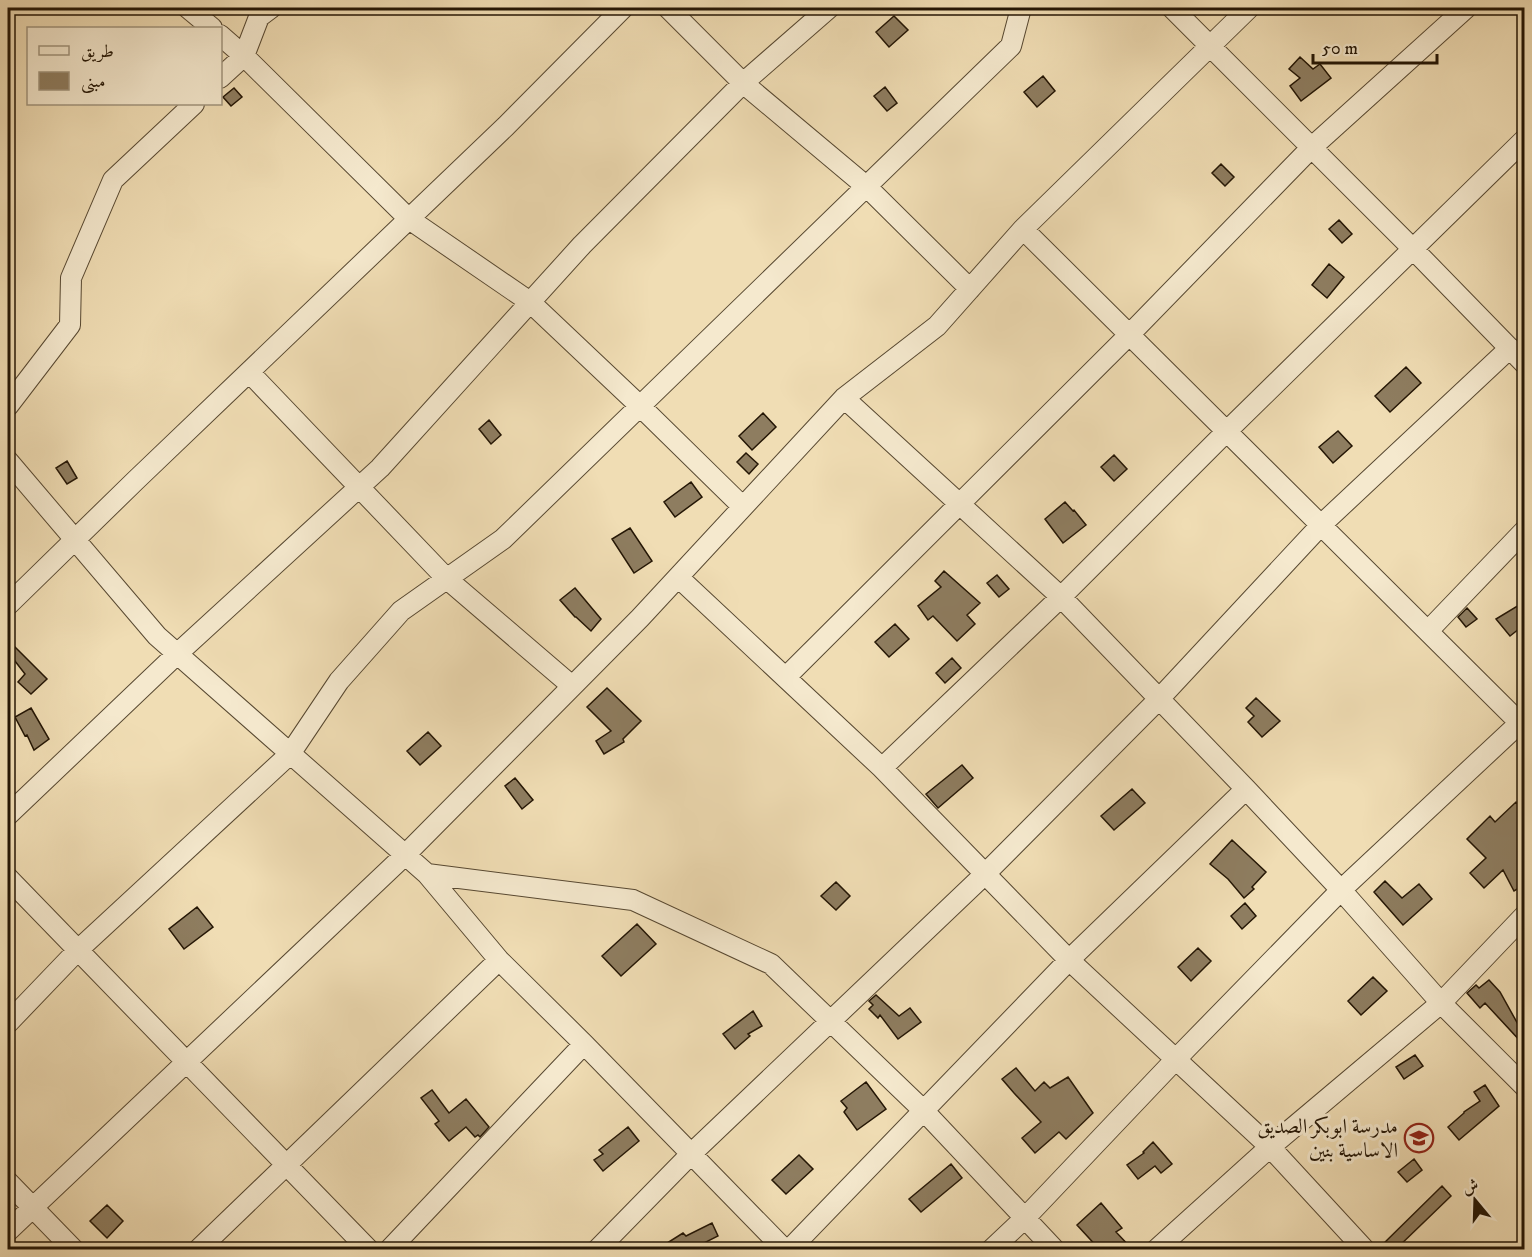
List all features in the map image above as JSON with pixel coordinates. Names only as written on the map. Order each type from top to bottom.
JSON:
[{"type":"street","points":[[188,8],[211,27]]},
{"type":"street","points":[[222,76],[244,56],[259,17],[271,8]]},
{"type":"street","points":[[8,605],[506,126],[623,8]]},
{"type":"street","points":[[668,8],[743,83],[867,186],[970,289]]},
{"type":"street","points":[[8,815],[177,654],[380,468],[582,245],[743,83],[829,8]]},
{"type":"street","points":[[8,1023],[78,950],[290,754],[339,681],[401,611],[503,539],[1011,46],[1021,8]]},
{"type":"street","points":[[1172,8],[1524,363]]},
{"type":"street","points":[[8,1231],[405,855],[640,618],[844,398],[937,326],[1023,229],[1249,8]]},
{"type":"street","points":[[786,677],[1129,335],[1311,148],[1466,8]]},
{"type":"street","points":[[222,37],[409,219],[530,302],[743,507]]},
{"type":"street","points":[[8,406],[70,325],[71,278],[113,180],[193,105]]},
{"type":"street","points":[[882,768],[1061,597],[1524,140]]},
{"type":"street","points":[[991,1250],[1025,1218],[1341,890],[1523,723],[1023,229]]},
{"type":"street","points":[[597,1250],[692,1154],[985,873],[1159,699],[1321,525],[1510,348]]},
{"type":"street","points":[[249,372],[447,579],[572,686]]},
{"type":"street","points":[[844,398],[1061,597],[1341,890],[1441,1003],[1524,1086]]},
{"type":"street","points":[[8,461],[157,636],[427,874],[499,960],[784,1250]]},
{"type":"street","points":[[1428,631],[1524,531]]},
{"type":"street","points":[[678,577],[882,768],[1070,960],[1270,1147],[1365,1250]]},
{"type":"street","points":[[789,1250],[1070,960],[1246,789]]},
{"type":"street","points":[[427,874],[633,900],[771,964],[924,1111],[1055,1250]]},
{"type":"street","points":[[8,878],[369,1250]]},
{"type":"street","points":[[1156,1250],[1270,1147],[1441,1003],[1524,916]]},
{"type":"street","points":[[198,1250],[499,960]]},
{"type":"street","points":[[389,1250],[584,1044]]},
{"type":"street","points":[[8,1182],[74,1250]]},
{"type":"building","points":[[894,16],[908,30],[889,47],[876,32]]},
{"type":"building","points":[[1300,57],[1313,69],[1320,64],[1331,78],[1301,101],[1290,86],[1300,78],[1289,69]]},
{"type":"building","points":[[1043,76],[1055,91],[1037,107],[1024,92]]},
{"type":"building","points":[[885,87],[897,103],[887,111],[874,96]]},
{"type":"building","points":[[234,88],[242,97],[231,106],[223,97]]},
{"type":"building","points":[[1221,164],[1234,177],[1225,186],[1212,173]]},
{"type":"building","points":[[1339,220],[1352,234],[1342,243],[1329,229]]},
{"type":"building","points":[[1329,264],[1344,277],[1327,298],[1312,285]]},
{"type":"building","points":[[1406,367],[1421,383],[1390,412],[1375,396]]},
{"type":"building","points":[[763,413],[776,427],[752,450],[739,436]]},
{"type":"building","points":[[489,420],[501,435],[491,444],[479,429]]},
{"type":"building","points":[[1338,431],[1352,446],[1333,463],[1319,447]]},
{"type":"building","points":[[746,453],[758,464],[749,474],[737,462]]},
{"type":"building","points":[[1114,455],[1127,469],[1114,481],[1101,467]]},
{"type":"building","points":[[67,461],[77,478],[67,484],[56,468]]},
{"type":"building","points":[[691,482],[702,497],[675,517],[664,502]]},
{"type":"building","points":[[1065,502],[1086,525],[1063,543],[1045,519]]},
{"type":"building","points":[[630,528],[652,561],[634,573],[612,539]]},
{"type":"building","points":[[944,571],[980,603],[967,615],[975,624],[957,641],[933,616],[928,620],[918,606],[941,587],[935,581]]},
{"type":"building","points":[[997,575],[1009,589],[999,597],[987,583]]},
{"type":"building","points":[[575,588],[601,619],[591,631],[560,600]]},
{"type":"building","points":[[1524,602],[1524,625],[1510,636],[1496,619]]},
{"type":"building","points":[[1467,608],[1477,619],[1466,627],[1458,617]]},
{"type":"building","points":[[895,624],[909,639],[889,657],[875,642]]},
{"type":"building","points":[[13,645],[47,679],[31,694],[18,682],[25,674],[8,652]]},
{"type":"building","points":[[952,658],[961,668],[945,683],[936,673]]},
{"type":"building","points":[[607,688],[641,721],[623,739],[624,742],[604,754],[596,741],[611,731],[587,707]]},
{"type":"building","points":[[1256,698],[1280,721],[1262,737],[1248,722],[1254,716],[1246,708]]},
{"type":"building","points":[[31,708],[49,739],[34,750],[15,717]]},
{"type":"building","points":[[428,732],[441,746],[420,765],[407,751]]},
{"type":"building","points":[[962,765],[973,778],[938,808],[926,794]]},
{"type":"building","points":[[515,778],[533,800],[522,809],[505,786]]},
{"type":"building","points":[[1132,789],[1145,803],[1114,830],[1101,816]]},
{"type":"building","points":[[1516,802],[1524,812],[1524,885],[1514,891],[1503,870],[1484,888],[1470,873],[1486,858],[1467,839],[1490,816],[1495,822]]},
{"type":"building","points":[[1232,840],[1266,872],[1252,887],[1254,889],[1244,898],[1228,879],[1210,864]]},
{"type":"building","points":[[1385,881],[1402,898],[1419,884],[1432,899],[1403,925],[1374,892]]},
{"type":"building","points":[[836,882],[850,896],[836,910],[821,896]]},
{"type":"building","points":[[1245,903],[1256,916],[1242,929],[1231,916]]},
{"type":"building","points":[[197,907],[213,927],[184,949],[169,929]]},
{"type":"building","points":[[637,924],[656,944],[621,976],[602,956]]},
{"type":"building","points":[[1198,948],[1211,961],[1191,981],[1178,967]]},
{"type":"building","points":[[1373,977],[1387,991],[1361,1015],[1348,1001]]},
{"type":"building","points":[[1489,980],[1500,992],[1524,1035],[1523,1044],[1485,1003],[1480,1008],[1467,993],[1476,985],[1479,988]]},
{"type":"building","points":[[876,995],[899,1016],[910,1008],[921,1022],[898,1039],[880,1015],[878,1018],[869,1009],[873,1005],[869,1001]]},
{"type":"building","points":[[753,1011],[762,1026],[748,1034],[750,1036],[735,1049],[723,1034]]},
{"type":"building","points":[[1415,1055],[1423,1066],[1404,1079],[1396,1067]]},
{"type":"building","points":[[1016,1068],[1035,1091],[1044,1082],[1050,1088],[1068,1077],[1093,1113],[1066,1139],[1059,1132],[1035,1153],[1022,1138],[1041,1122],[1002,1079]]},
{"type":"building","points":[[866,1082],[886,1109],[857,1130],[844,1112],[847,1108],[841,1101]]},
{"type":"building","points":[[1485,1085],[1499,1106],[1459,1140],[1448,1127],[1480,1101],[1474,1092]]},
{"type":"building","points":[[432,1090],[449,1113],[466,1099],[489,1127],[480,1137],[478,1135],[475,1137],[466,1127],[449,1141],[435,1124],[439,1121],[421,1098]]},
{"type":"building","points":[[628,1127],[639,1141],[603,1171],[594,1160],[603,1154],[599,1150]]},
{"type":"building","points":[[1153,1142],[1172,1164],[1161,1173],[1155,1166],[1138,1179],[1127,1165],[1144,1153]]},
{"type":"building","points":[[799,1155],[813,1169],[786,1194],[772,1180]]},
{"type":"building","points":[[1414,1159],[1422,1170],[1407,1182],[1398,1172]]},
{"type":"building","points":[[951,1164],[962,1178],[921,1212],[909,1199]]},
{"type":"building","points":[[1442,1186],[1451,1196],[1395,1250],[1377,1250]]},
{"type":"building","points":[[1101,1203],[1122,1228],[1116,1232],[1133,1250],[1100,1250],[1077,1225]]},
{"type":"building","points":[[107,1205],[123,1221],[107,1238],[90,1221]]},
{"type":"building","points":[[712,1223],[718,1236],[694,1248],[695,1250],[656,1250],[683,1233],[686,1236]]},
{"type":"place","name":"مدرسة ابوبكر الصديق الاساسية بنين","points":[[1419,1138]]}]
